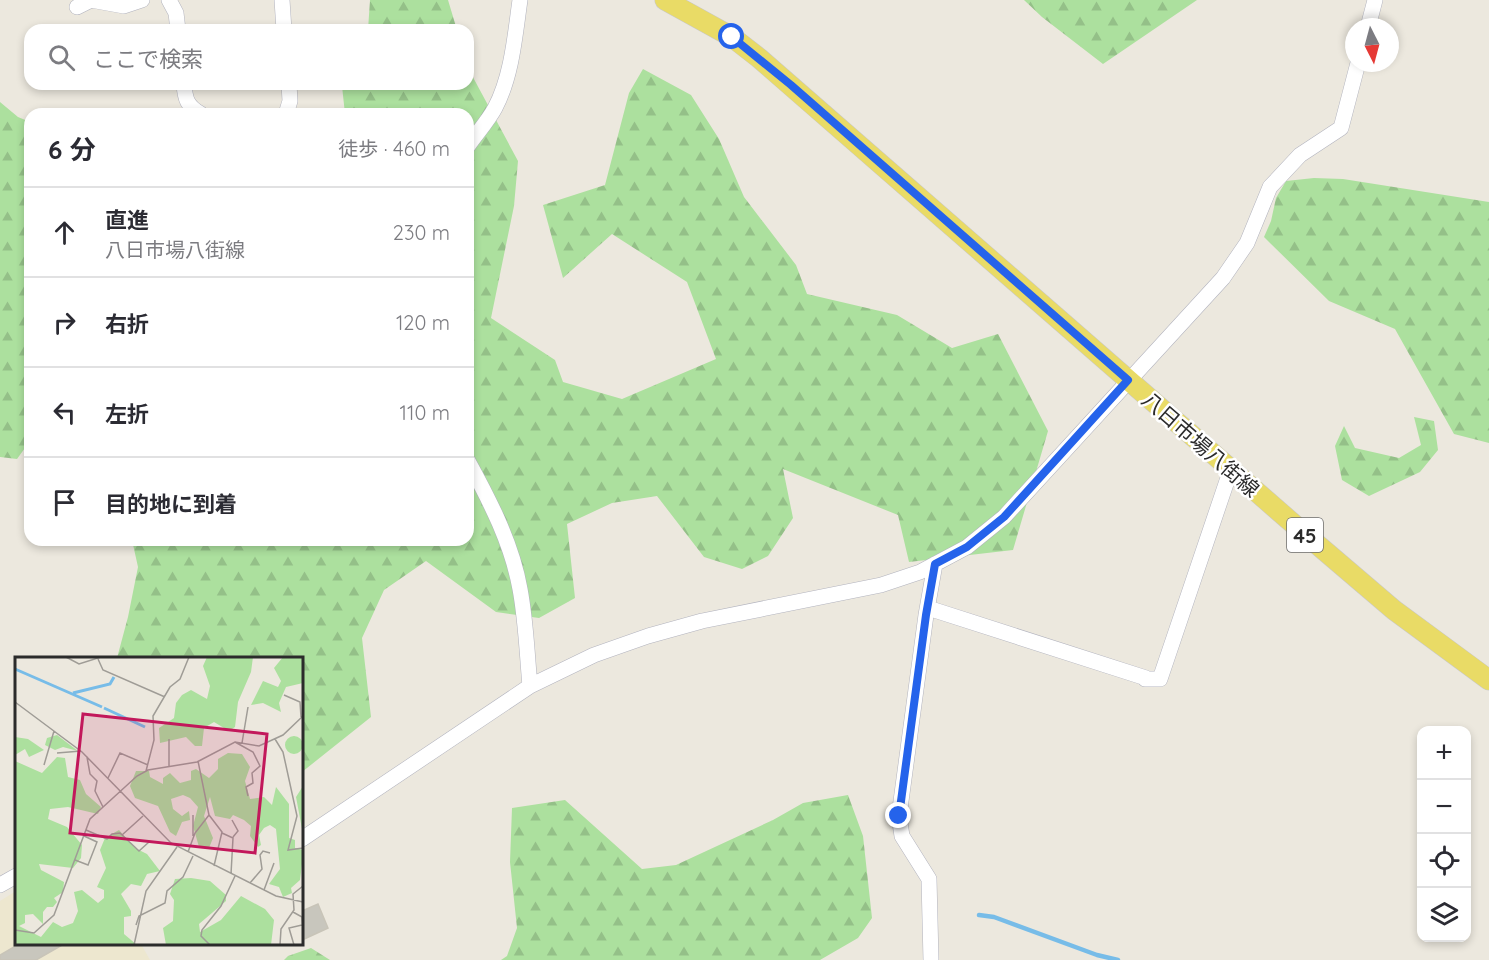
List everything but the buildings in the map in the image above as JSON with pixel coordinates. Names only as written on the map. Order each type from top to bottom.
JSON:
[{"type":"main road","name":"八日市場八街線","points":[[665,0],[732,37],[759,58],[1394,610],[1489,680]]},
{"type":"street","points":[[77,8],[91,0],[124,6],[142,0]]},
{"type":"street","points":[[169,0],[176,14],[177,24]]},
{"type":"street","points":[[282,0],[284,24]]},
{"type":"street","points":[[474,138],[495,108],[504,84],[514,44],[520,0]]},
{"type":"street","points":[[1370,18],[1375,0]]},
{"type":"street","points":[[303,838],[530,686],[594,655],[648,636],[702,621],[881,585],[920,572],[967,547],[1004,517],[1223,278],[1247,243],[1270,187],[1300,155],[1341,129],[1356,72]]},
{"type":"street","points":[[184,90],[185,98],[190,108]]},
{"type":"street","points":[[288,108],[289,90]]},
{"type":"street","points":[[928,608],[1145,679],[1160,679],[1232,470]]},
{"type":"street","points":[[474,472],[500,525],[520,588],[530,686]]},
{"type":"street","points":[[931,960],[929,879],[902,836],[899,816],[935,564]]},
{"type":"street","points":[[0,885],[15,877]]},
{"type":"shaded area","points":[[15,892],[15,945],[142,945],[150,960],[0,960],[0,901]]},
{"type":"green space","points":[[370,0],[448,0],[455,24],[368,24]]},
{"type":"green space","points":[[1024,0],[1197,0],[1103,64],[1042,17]]},
{"type":"green space","points":[[643,69],[691,95],[719,139],[744,197],[796,265],[807,294],[897,315],[952,348],[998,334],[1048,431],[1013,550],[909,562],[898,515],[783,469],[793,518],[768,556],[742,569],[704,557],[657,496],[612,503],[567,524],[575,598],[539,618],[496,612],[426,561],[384,590],[362,638],[371,717],[303,771],[303,657],[117,657],[138,567],[133,546],[474,546],[474,108],[344,108],[342,90],[474,90],[474,79],[518,161],[514,206],[491,318],[555,360],[563,382],[622,399],[716,359],[687,282],[612,234],[563,278],[543,205],[605,185],[629,93]]},
{"type":"green space","points":[[0,102],[24,120],[24,449],[17,459],[0,457]]},
{"type":"green space","points":[[1314,178],[1343,179],[1489,202],[1489,443],[1454,434],[1395,329],[1329,301],[1264,237],[1271,221],[1276,198],[1286,181]]},
{"type":"green space","points":[[1414,417],[1434,421],[1438,450],[1420,472],[1369,496],[1342,480],[1335,446],[1344,426],[1355,448],[1399,458],[1421,445]]},
{"type":"green space","points":[[848,795],[863,836],[872,918],[858,938],[820,960],[501,960],[507,956],[517,928],[510,862],[512,808],[565,800],[642,869],[676,865],[773,820],[803,803]]},
{"type":"green space","points":[[311,948],[330,960],[284,960],[288,956]]},
{"type":"waterway","points":[[979,915],[994,917],[1097,955],[1118,960]]},
{"type":"route","points":[[732,37],[791,85],[1128,380],[1004,517],[967,547],[935,564],[899,816]]}]
